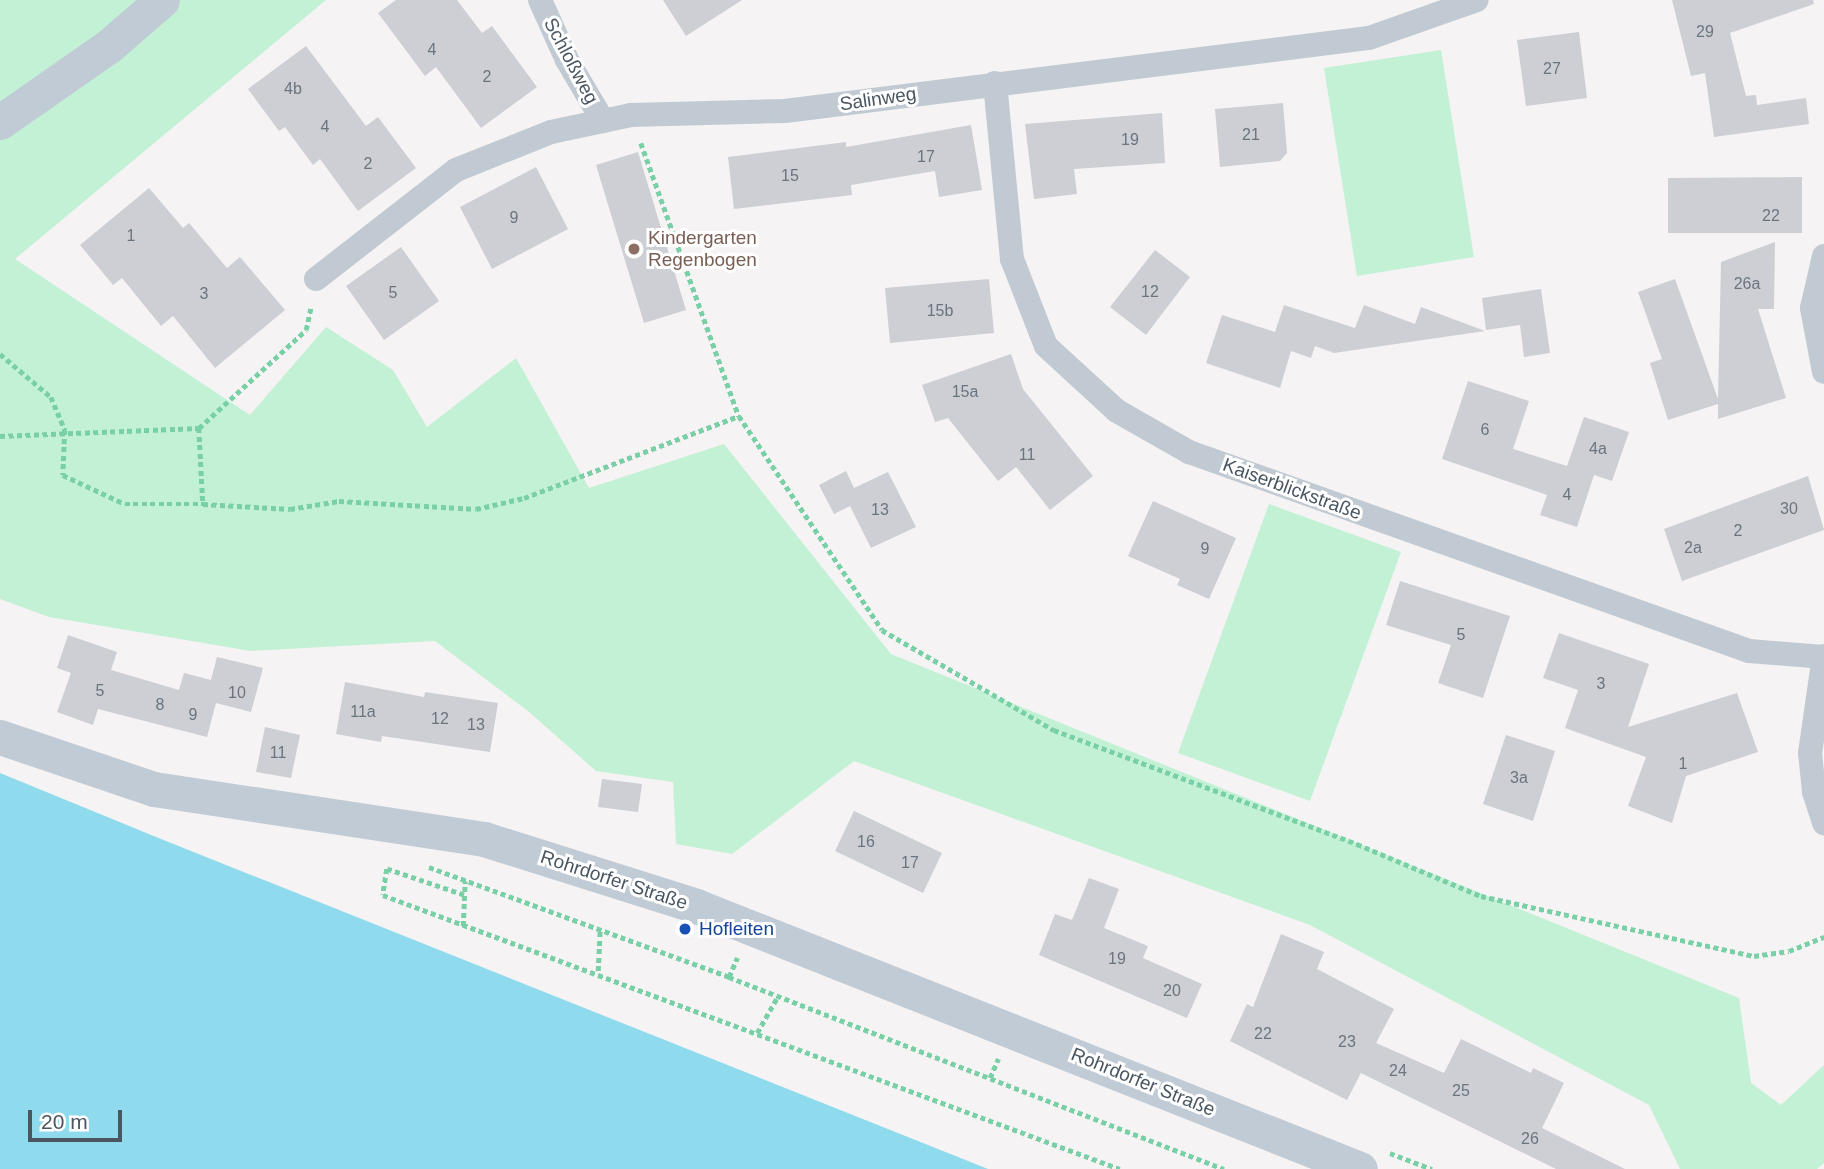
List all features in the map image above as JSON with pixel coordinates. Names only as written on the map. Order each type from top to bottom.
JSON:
[{"type":"main road","points":[[0,122],[109,46],[162,0]]},
{"type":"main road","name":"Rohrdorfer Straße","points":[[0,737],[154,789],[484,839],[696,906],[1360,1169]]},
{"type":"street","name":"Schloßweg","points":[[540,0],[566,60],[603,121]]},
{"type":"street","name":"Salinweg","points":[[316,279],[456,170],[551,132],[631,115],[785,111],[1369,37],[1477,0]]},
{"type":"street","name":"Kaiserblickstraße","points":[[995,83],[1012,259],[1046,346],[1117,411],[1189,453],[1749,651],[1824,656]]},
{"type":"street","points":[[1824,256],[1812,308],[1824,372]]},
{"type":"street","points":[[1824,656],[1810,753],[1814,792],[1824,822]]},
{"type":"path","points":[[631,115],[739,416],[882,630],[1054,730],[1357,844],[1481,896],[1754,956],[1788,951],[1824,937]]},
{"type":"path","points":[[0,436],[65,430],[199,428],[306,330],[316,279]]},
{"type":"path","points":[[0,354],[51,397],[65,430],[64,475],[125,504],[203,504],[290,509],[339,501],[476,509],[524,498],[739,416]]},
{"type":"path","points":[[199,428],[203,504]]},
{"type":"path","points":[[419,863],[778,996],[1224,1169]]},
{"type":"path","points":[[464,895],[387,869],[383,895],[463,926],[598,971],[1120,1169]]},
{"type":"path","points":[[463,926],[465,881]]},
{"type":"path","points":[[598,971],[600,929]]},
{"type":"path","points":[[757,1033],[778,996]]},
{"type":"green space","points":[[0,0],[326,0],[15,259],[250,415],[326,327],[393,370],[427,427],[516,358],[589,488],[724,444],[891,654],[1739,998],[1751,1083],[1781,1105],[1824,1065],[1824,1163],[1817,1169],[1680,1169],[1649,1105],[1310,925],[854,761],[732,854],[676,844],[673,782],[596,771],[528,711],[435,641],[251,651],[49,617],[0,599]]},
{"type":"green space","points":[[1441,50],[1474,257],[1357,276],[1324,68]]},
{"type":"green space","points":[[1269,504],[1401,552],[1310,801],[1178,753]]},
{"type":"water","points":[[0,773],[161,839],[988,1169],[0,1169]]},
{"type":"building","points":[[396,0],[457,0],[482,33],[492,26],[537,87],[481,128],[436,67],[425,76],[378,13]]},
{"type":"building","points":[[663,0],[742,0],[686,36]]},
{"type":"building","points":[[1672,0],[1813,0],[1814,4],[1730,33],[1746,96],[1756,95],[1757,105],[1806,98],[1809,124],[1714,137],[1705,73],[1691,76]]},
{"type":"building","points":[[1579,32],[1587,98],[1526,106],[1517,40]]},
{"type":"building","points":[[306,46],[366,126],[378,117],[416,168],[358,211],[320,159],[313,165],[285,127],[279,131],[248,89]]},
{"type":"building","points":[[1283,103],[1287,153],[1280,161],[1220,167],[1215,109]]},
{"type":"building","points":[[1162,113],[1165,163],[1074,169],[1077,194],[1034,199],[1025,124]]},
{"type":"building","points":[[971,125],[982,190],[939,197],[935,171],[851,185],[852,195],[734,209],[728,157],[846,142],[846,147]]},
{"type":"building","name":"Kindergarten Regenbogen","points":[[638,152],[686,310],[644,323],[596,165]]},
{"type":"building","points":[[536,167],[568,229],[492,269],[460,207]]},
{"type":"building","points":[[1802,177],[1802,233],[1668,233],[1668,178]]},
{"type":"building","points":[[149,188],[183,228],[189,223],[227,268],[240,257],[285,310],[215,368],[173,316],[161,326],[122,278],[113,285],[80,245]]},
{"type":"building","points":[[1775,242],[1774,309],[1758,309],[1786,398],[1718,419],[1718,404],[1668,420],[1650,363],[1662,359],[1638,292],[1675,279],[1718,399],[1721,262]]},
{"type":"building","points":[[401,247],[439,301],[384,340],[346,286]]},
{"type":"building","points":[[1155,250],[1190,277],[1146,335],[1110,307]]},
{"type":"building","points":[[989,279],[994,333],[890,343],[885,288]]},
{"type":"building","points":[[1541,289],[1550,353],[1524,357],[1520,325],[1486,330],[1482,298]]},
{"type":"building","points":[[1284,305],[1355,328],[1364,305],[1415,324],[1421,307],[1485,331],[1334,353],[1315,346],[1311,358],[1291,351],[1280,388],[1206,363],[1222,315],[1275,332]]},
{"type":"building","points":[[1011,354],[1023,389],[1093,476],[1050,510],[1016,467],[998,481],[948,418],[935,422],[922,385]]},
{"type":"building","points":[[1468,381],[1529,401],[1513,449],[1567,466],[1584,417],[1629,432],[1612,481],[1594,475],[1577,527],[1540,515],[1547,495],[1442,459]]},
{"type":"building","points":[[846,471],[854,488],[888,472],[916,527],[871,548],[850,506],[834,514],[819,485]]},
{"type":"building","points":[[1808,476],[1824,530],[1682,581],[1664,529]]},
{"type":"building","points":[[1153,501],[1236,538],[1209,599],[1177,585],[1180,579],[1128,556]]},
{"type":"building","points":[[1400,581],[1510,616],[1483,698],[1438,683],[1451,645],[1386,625]]},
{"type":"building","points":[[1559,633],[1649,664],[1628,727],[1737,693],[1758,752],[1686,776],[1672,823],[1628,806],[1646,757],[1565,728],[1578,690],[1543,678]]},
{"type":"building","points":[[68,635],[117,652],[111,670],[179,690],[184,673],[211,680],[217,657],[263,668],[251,712],[216,703],[207,737],[98,709],[93,725],[57,712],[71,673],[57,668]]},
{"type":"building","points":[[345,682],[424,697],[425,692],[498,703],[490,752],[382,736],[381,742],[336,734]]},
{"type":"building","points":[[265,727],[300,735],[291,778],[256,772]]},
{"type":"building","points":[[1506,735],[1555,751],[1533,821],[1483,804]]},
{"type":"building","points":[[602,779],[642,784],[638,812],[598,807]]},
{"type":"building","points":[[854,811],[942,853],[923,893],[835,851]]},
{"type":"building","points":[[1089,878],[1119,889],[1104,928],[1148,946],[1143,958],[1202,984],[1187,1018],[1039,955],[1055,914],[1072,920]]},
{"type":"building","points":[[1281,934],[1324,952],[1317,969],[1394,1009],[1376,1043],[1444,1073],[1461,1039],[1531,1073],[1533,1068],[1564,1083],[1542,1128],[1625,1169],[1556,1169],[1361,1073],[1347,1100],[1230,1041],[1247,1004],[1253,1007]]},
{"type":"place","name":"Kindergarten Regenbogen","points":[[634,249]]},
{"type":"place","name":"Hofleiten","points":[[685,929]]}]
